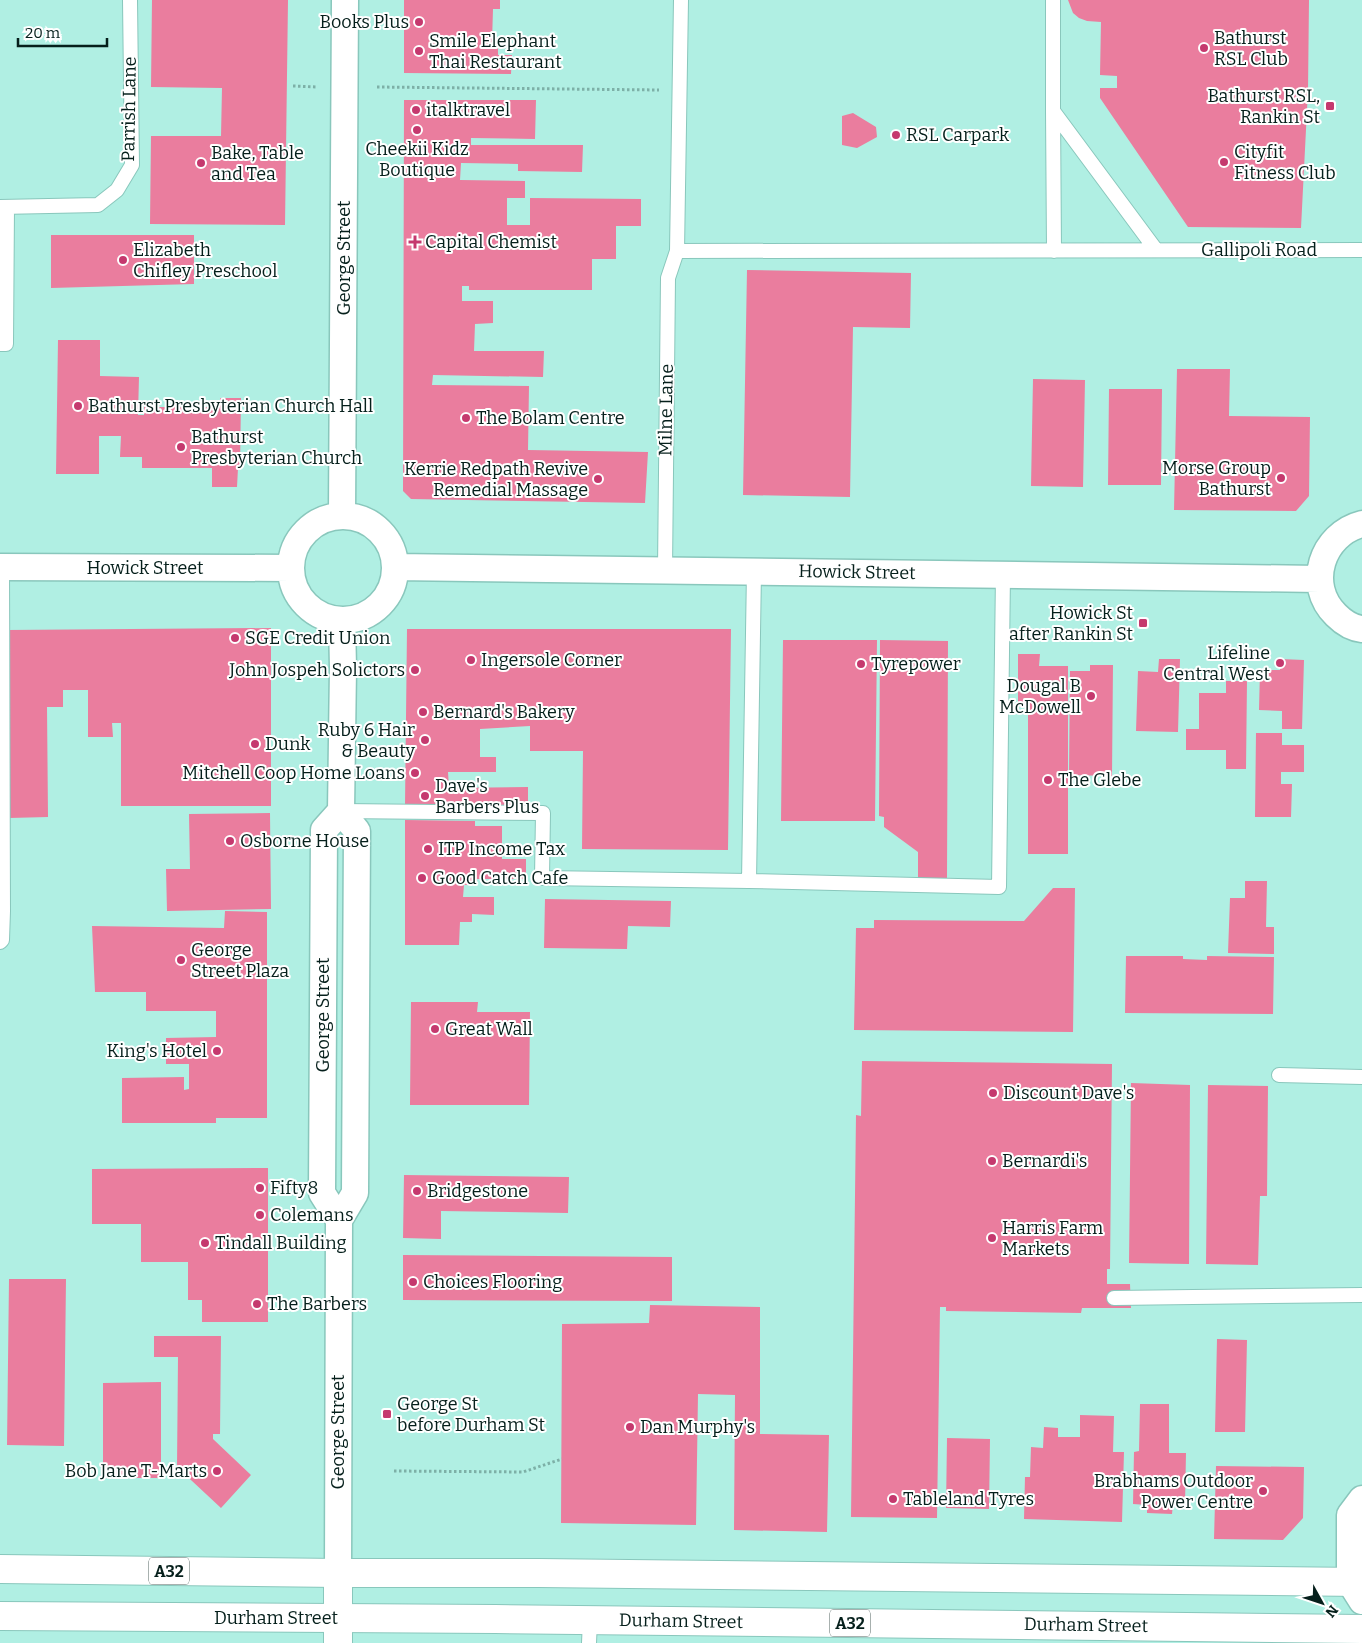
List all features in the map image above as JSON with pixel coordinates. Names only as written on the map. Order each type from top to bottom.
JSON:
[{"type":"main road","name":"A32","points":[[0,1570],[539,1573],[1358,1588]]},
{"type":"main road","name":"George Street","points":[[338,1573],[338,1631]]},
{"type":"main road","name":"Durham Street","points":[[0,1616],[338,1631],[1314,1635],[1362,1629]]},
{"type":"street","name":"George Street","points":[[342,516],[345,0]]},
{"type":"street","points":[[342,516],[358,519],[373,526],[384,537],[392,551],[395,566],[393,583],[386,598],[374,610],[358,618],[342,621],[326,618],[312,611],[300,599],[293,584],[290,568],[300,538],[312,526],[327,519],[342,516]]},
{"type":"street","points":[[1362,524],[1346,530],[1326,550],[1321,564],[1319,579],[1322,595],[1330,610],[1342,621],[1362,629]]},
{"type":"street","name":"Howick Street","points":[[395,566],[1319,579]]},
{"type":"street","name":"Howick Street","points":[[1,567],[290,568]]},
{"type":"street","points":[[341,811],[342,621]]},
{"type":"street","name":"George Street","points":[[338,1573],[339,1220],[355,1193],[357,831],[341,811]]},
{"type":"street","points":[[1358,1588],[1350,1515],[1362,1499]]},
{"type":"lane","name":"Parrish Lane","points":[[4,206],[98,205],[117,190],[132,165],[130,0]]},
{"type":"lane","name":"Milne Lane","points":[[665,570],[668,278],[677,251],[681,0]]},
{"type":"lane","points":[[1053,0],[1054,251]]},
{"type":"lane","points":[[1053,111],[1156,250]]},
{"type":"lane","points":[[0,344],[6,344],[4,206]]},
{"type":"lane","name":"Gallipoli Road","points":[[677,251],[1362,250]]},
{"type":"lane","points":[[0,942],[2,940],[3,911],[1,567]]},
{"type":"lane","points":[[749,880],[754,571]]},
{"type":"lane","points":[[341,811],[543,813],[542,878],[749,880],[999,887],[1003,574]]},
{"type":"lane","points":[[1279,1075],[1362,1077]]},
{"type":"lane","points":[[1114,1298],[1362,1295]]},
{"type":"path","points":[[293,86],[318,87]]},
{"type":"path","points":[[377,87],[656,90],[680,94]]},
{"type":"path","points":[[394,1471],[523,1472],[562,1459]]},
{"type":"building","points":[[152,0],[288,0],[285,225],[150,224],[151,136],[221,136],[222,88],[151,87]]},
{"type":"building","points":[[404,0],[500,0],[500,9],[493,9],[492,42],[498,42],[498,55],[512,55],[511,74],[404,73]]},
{"type":"building","points":[[1068,0],[1309,0],[1308,90],[1301,228],[1188,227],[1100,98],[1100,88],[1117,88],[1117,76],[1100,75],[1101,22],[1087,21],[1079,18],[1073,13]]},
{"type":"building","points":[[404,100],[536,100],[535,139],[471,138],[471,145],[583,145],[582,172],[518,171],[518,164],[461,163],[460,180],[525,181],[525,198],[507,198],[507,225],[530,225],[530,198],[641,199],[641,226],[616,226],[616,259],[592,259],[592,290],[469,290],[469,286],[462,286],[462,301],[493,301],[493,323],[475,324],[474,351],[544,351],[543,377],[433,375],[432,385],[529,386],[528,450],[648,452],[645,503],[411,499],[403,491]]},
{"type":"building","points":[[853,113],[876,127],[877,137],[857,148],[842,145],[842,116]]},
{"type":"building","name":"Elizabeth Chifley Preschool","points":[[51,235],[194,235],[194,284],[51,288]]},
{"type":"building","points":[[747,270],[911,273],[910,328],[853,327],[850,497],[743,495]]},
{"type":"building","points":[[58,340],[100,340],[100,376],[139,377],[138,415],[144,415],[144,407],[220,407],[220,398],[241,398],[240,468],[238,468],[237,487],[212,487],[212,468],[142,468],[142,457],[120,457],[121,436],[99,436],[99,474],[56,474]]},
{"type":"building","points":[[1177,369],[1230,369],[1229,416],[1310,417],[1309,496],[1296,511],[1174,510]]},
{"type":"building","points":[[1033,379],[1085,380],[1083,487],[1031,486]]},
{"type":"building","points":[[1109,389],[1162,389],[1161,485],[1108,485]]},
{"type":"building","points":[[271,628],[271,806],[121,806],[121,723],[112,723],[113,737],[88,737],[88,690],[63,690],[63,707],[47,707],[48,817],[9,818],[7,630]]},
{"type":"building","points":[[407,629],[731,629],[728,850],[582,849],[583,751],[530,751],[530,726],[480,729],[480,757],[496,757],[496,772],[448,772],[449,788],[528,787],[528,806],[405,806]]},
{"type":"building","points":[[783,640],[877,640],[875,821],[781,821]]},
{"type":"building","points":[[880,640],[948,641],[947,878],[918,878],[918,852],[884,827],[884,817],[879,816]]},
{"type":"building","name":"The Glebe","points":[[1018,654],[1040,654],[1039,666],[1068,666],[1068,854],[1028,854],[1028,706],[1018,706]]},
{"type":"building","points":[[1159,659],[1180,659],[1178,732],[1136,731],[1138,671],[1158,672]]},
{"type":"building","points":[[1280,659],[1304,660],[1302,729],[1282,729],[1282,711],[1259,710],[1260,670],[1280,670]]},
{"type":"building","points":[[1090,665],[1113,665],[1112,776],[1069,775],[1070,671],[1090,671]]},
{"type":"building","points":[[1226,681],[1247,681],[1246,769],[1226,769],[1226,750],[1186,750],[1186,729],[1199,729],[1199,693],[1226,693]]},
{"type":"building","points":[[1256,733],[1282,733],[1282,745],[1304,745],[1304,772],[1281,772],[1281,784],[1292,784],[1291,817],[1255,817]]},
{"type":"building","name":"Osborne House","points":[[270,813],[271,909],[167,911],[166,869],[190,869],[189,814]]},
{"type":"building","points":[[405,820],[475,821],[475,826],[502,826],[502,859],[526,859],[526,879],[477,879],[477,885],[464,885],[463,897],[494,897],[494,915],[472,914],[472,922],[460,922],[459,945],[405,945]]},
{"type":"building","points":[[1245,881],[1267,881],[1266,927],[1274,927],[1274,954],[1228,953],[1230,898],[1245,898]]},
{"type":"building","points":[[1053,888],[1075,888],[1073,1032],[854,1030],[856,928],[874,928],[874,920],[1024,921]]},
{"type":"building","points":[[545,899],[671,901],[670,927],[628,926],[627,949],[544,948]]},
{"type":"building","points":[[225,911],[267,912],[267,1118],[216,1118],[216,1123],[122,1123],[122,1078],[184,1077],[184,1090],[189,1089],[189,1064],[166,1064],[166,1038],[216,1037],[216,1011],[146,1011],[146,992],[95,992],[92,926],[224,928]]},
{"type":"building","points":[[1126,956],[1183,956],[1183,959],[1207,960],[1207,956],[1274,957],[1273,1014],[1125,1013]]},
{"type":"building","points":[[411,1002],[478,1002],[477,1012],[530,1012],[529,1105],[410,1105]]},
{"type":"building","points":[[862,1061],[1112,1064],[1110,1269],[1107,1269],[1107,1284],[1130,1284],[1131,1308],[1082,1308],[1081,1313],[946,1311],[946,1307],[940,1307],[937,1518],[851,1517],[856,1115],[861,1116]]},
{"type":"building","points":[[1131,1083],[1190,1085],[1189,1264],[1129,1263]]},
{"type":"building","points":[[1208,1085],[1268,1086],[1267,1196],[1260,1196],[1258,1265],[1206,1264]]},
{"type":"building","name":"Tindall Building","points":[[268,1168],[268,1322],[202,1322],[202,1300],[188,1300],[188,1262],[141,1262],[141,1224],[92,1224],[92,1169]]},
{"type":"building","points":[[404,1175],[569,1177],[568,1213],[441,1211],[441,1239],[403,1238]]},
{"type":"building","points":[[403,1255],[672,1257],[672,1301],[403,1300]]},
{"type":"building","points":[[9,1279],[66,1279],[64,1446],[7,1445]]},
{"type":"building","name":"Dan Murphy's","points":[[650,1305],[760,1307],[760,1434],[829,1435],[827,1532],[734,1530],[735,1395],[698,1394],[696,1525],[561,1523],[562,1324],[649,1323]]},
{"type":"building","points":[[154,1336],[221,1336],[220,1434],[213,1434],[213,1439],[251,1475],[221,1508],[177,1467],[178,1357],[154,1357]]},
{"type":"building","points":[[1217,1339],[1247,1340],[1245,1432],[1215,1432]]},
{"type":"building","points":[[161,1382],[161,1478],[103,1478],[103,1383]]},
{"type":"building","points":[[1140,1404],[1169,1404],[1169,1453],[1186,1453],[1185,1504],[1173,1504],[1172,1514],[1147,1513],[1147,1505],[1133,1504],[1134,1452],[1139,1451]]},
{"type":"building","points":[[1080,1415],[1114,1416],[1113,1452],[1124,1452],[1122,1522],[1024,1519],[1025,1477],[1030,1477],[1031,1447],[1043,1448],[1044,1427],[1058,1428],[1058,1437],[1080,1437]]},
{"type":"building","points":[[947,1438],[990,1439],[989,1509],[946,1508]]},
{"type":"building","points":[[1216,1466],[1304,1467],[1303,1518],[1283,1540],[1214,1539]]},
{"type":"place","name":"Books Plus","points":[[419,22]]},
{"type":"place","name":"Bathurst RSL Club","points":[[1204,48]]},
{"type":"place","name":"Smile Elephant Thai Restaurant","points":[[419,51]]},
{"type":"place","name":"Bathurst RSL, Rankin St","points":[[1330,106]]},
{"type":"place","name":"italktravel","points":[[416,110]]},
{"type":"place","name":"Cheekii Kidz Boutique","points":[[417,130]]},
{"type":"place","name":"RSL Carpark","points":[[896,135]]},
{"type":"place","name":"Cityfit Fitness Club","points":[[1224,162]]},
{"type":"place","name":"Bake, Table and Tea","points":[[201,163]]},
{"type":"place","name":"Capital Chemist","points":[[415,242]]},
{"type":"place","name":"Elizabeth Chifley Preschool","points":[[123,260]]},
{"type":"place","name":"Bathurst Presbyterian Church Hall","points":[[78,406]]},
{"type":"place","name":"The Bolam Centre","points":[[466,418]]},
{"type":"place","name":"Bathurst Presbyterian Church","points":[[181,447]]},
{"type":"place","name":"Morse Group Bathurst","points":[[1281,478]]},
{"type":"place","name":"Kerrie Redpath Revive Remedial Massage","points":[[598,479]]},
{"type":"place","name":"Howick St after Rankin St","points":[[1143,623]]},
{"type":"place","name":"SGE Credit Union","points":[[235,638]]},
{"type":"place","name":"Ingersole Corner","points":[[471,660]]},
{"type":"place","name":"Lifeline Central West","points":[[1280,663]]},
{"type":"place","name":"Tyrepower","points":[[861,664]]},
{"type":"place","name":"John Jospeh Solictors","points":[[415,670]]},
{"type":"place","name":"Dougal B McDowell","points":[[1091,696]]},
{"type":"place","name":"Bernard's Bakery","points":[[423,712]]},
{"type":"place","name":"Ruby 6 Hair & Beauty","points":[[425,740]]},
{"type":"place","name":"Dunk","points":[[255,744]]},
{"type":"place","name":"Mitchell Coop Home Loans","points":[[415,773]]},
{"type":"place","name":"The Glebe","points":[[1048,780]]},
{"type":"place","name":"Dave's Barbers Plus","points":[[425,796]]},
{"type":"place","name":"Osborne House","points":[[230,841]]},
{"type":"place","name":"ITP Income Tax","points":[[428,849]]},
{"type":"place","name":"Good Catch Cafe","points":[[422,878]]},
{"type":"place","name":"George Street Plaza","points":[[181,960]]},
{"type":"place","name":"Great Wall","points":[[435,1029]]},
{"type":"place","name":"King's Hotel","points":[[217,1051]]},
{"type":"place","name":"Discount Dave's","points":[[993,1093]]},
{"type":"place","name":"Bernardi's","points":[[992,1161]]},
{"type":"place","name":"Fifty8","points":[[260,1188]]},
{"type":"place","name":"Bridgestone","points":[[417,1191]]},
{"type":"place","name":"Colemans","points":[[260,1215]]},
{"type":"place","name":"Harris Farm Markets","points":[[992,1238]]},
{"type":"place","name":"Tindall Building","points":[[205,1243]]},
{"type":"place","name":"Choices Flooring","points":[[413,1282]]},
{"type":"place","name":"The Barbers","points":[[257,1304]]},
{"type":"place","name":"George St before Durham St","points":[[387,1414]]},
{"type":"place","name":"Dan Murphy's","points":[[630,1427]]},
{"type":"place","name":"Bob Jane T-Marts","points":[[217,1471]]},
{"type":"place","name":"Brabhams Outdoor Power Centre","points":[[1263,1491]]},
{"type":"place","name":"Tableland Tyres","points":[[893,1499]]}]
